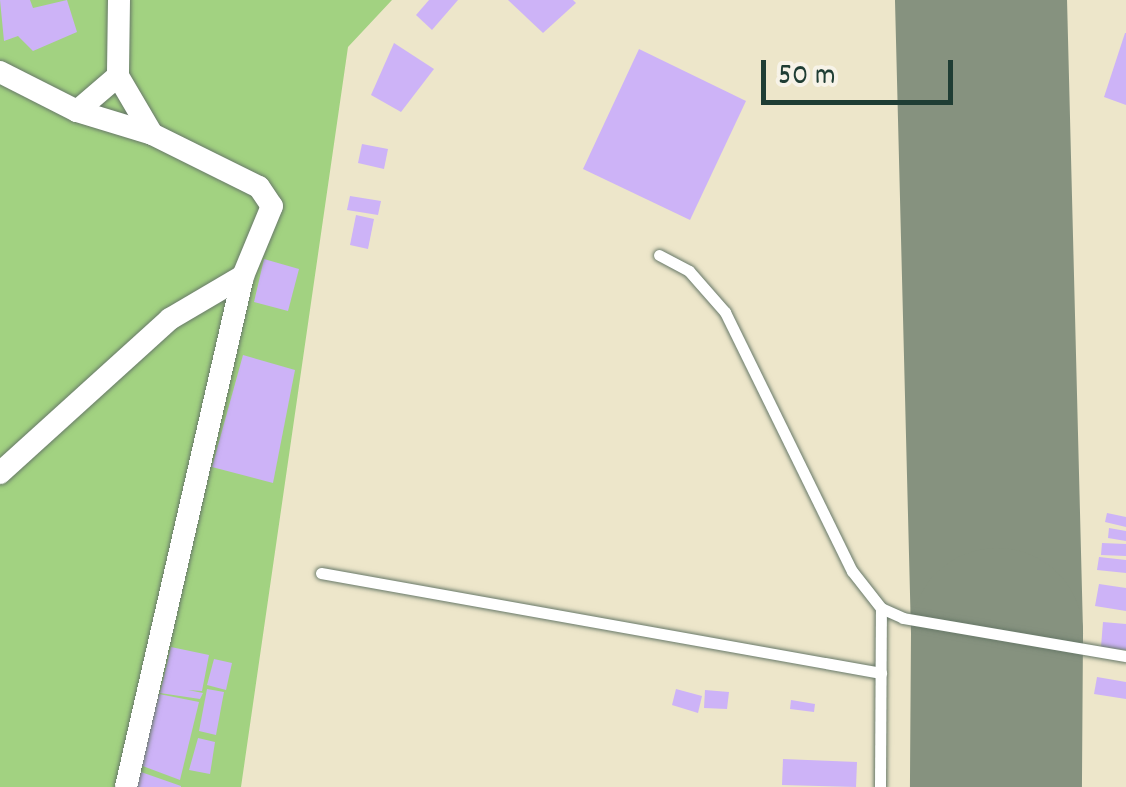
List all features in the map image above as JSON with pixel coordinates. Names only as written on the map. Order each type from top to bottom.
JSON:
[{"type":"street","points":[[119,0],[118,76],[152,134]]},
{"type":"street","points":[[0,72],[77,111],[152,134],[260,187],[272,206],[243,276],[126,787]]},
{"type":"street","points":[[77,111],[118,76]]},
{"type":"street","points":[[0,474],[170,319],[243,276]]},
{"type":"lane","points":[[659,255],[689,271],[725,312],[852,571],[881,608],[902,618],[1126,656]]},
{"type":"lane","points":[[321,573],[880,673]]},
{"type":"lane","points":[[880,787],[881,608]]},
{"type":"green space","points":[[0,0],[392,0],[348,47],[241,787],[0,787]]},
{"type":"building","points":[[0,0],[30,0],[33,8],[67,0],[77,32],[33,51],[18,36],[4,41]]},
{"type":"building","points":[[429,0],[458,0],[432,30],[416,15]]},
{"type":"building","points":[[508,0],[573,0],[576,3],[543,33]]},
{"type":"building","points":[[1126,33],[1126,105],[1104,97]]},
{"type":"building","points":[[394,43],[434,69],[401,112],[371,95]]},
{"type":"building","points":[[639,49],[746,101],[690,220],[583,169]]},
{"type":"building","points":[[362,144],[388,149],[384,169],[358,163]]},
{"type":"building","points":[[350,196],[381,201],[378,215],[347,210]]},
{"type":"building","points":[[356,215],[374,219],[368,249],[350,245]]},
{"type":"building","points":[[264,259],[299,269],[288,311],[254,302]]},
{"type":"building","points":[[243,355],[295,370],[273,483],[212,467]]},
{"type":"building","points":[[1107,513],[1126,517],[1126,527],[1105,522]]},
{"type":"building","points":[[1109,528],[1126,531],[1126,541],[1108,538]]},
{"type":"building","points":[[1102,543],[1126,544],[1126,556],[1101,555]]},
{"type":"building","points":[[1099,557],[1126,560],[1126,573],[1097,570]]},
{"type":"building","points":[[1099,584],[1126,588],[1126,611],[1095,606]]},
{"type":"building","points":[[1103,622],[1126,624],[1126,650],[1101,647]]},
{"type":"building","points":[[171,647],[209,655],[202,691],[188,690],[203,693],[200,699],[160,693]]},
{"type":"building","points":[[214,659],[232,663],[226,690],[207,685]]},
{"type":"building","points":[[1097,677],[1126,682],[1126,699],[1094,694]]},
{"type":"building","points":[[207,689],[224,692],[216,735],[199,731]]},
{"type":"building","points":[[676,689],[702,696],[698,713],[672,705]]},
{"type":"building","points":[[705,690],[729,692],[727,709],[704,708]]},
{"type":"building","points":[[159,694],[199,702],[180,780],[140,765]]},
{"type":"building","points":[[791,700],[815,704],[814,712],[790,709]]},
{"type":"building","points":[[198,738],[215,742],[210,774],[189,770]]},
{"type":"building","points":[[783,759],[857,762],[856,787],[782,785]]},
{"type":"building","points":[[141,772],[181,786],[181,787],[136,787]]},
{"type":"runway","points":[[981,0],[997,634],[996,787]]}]
